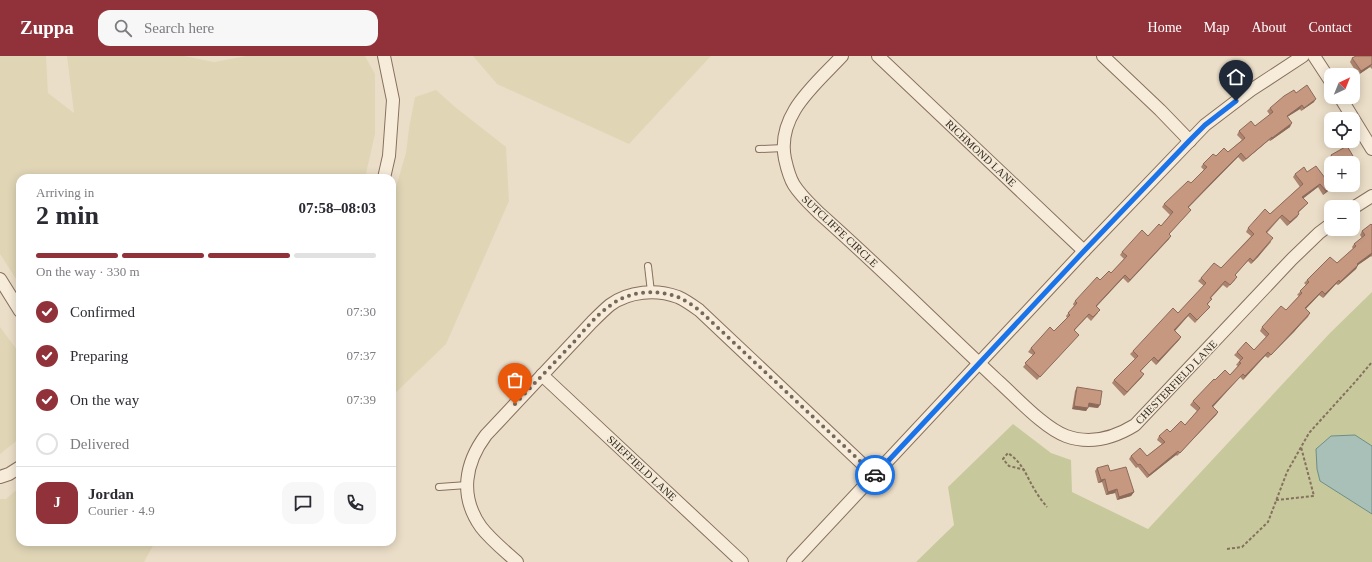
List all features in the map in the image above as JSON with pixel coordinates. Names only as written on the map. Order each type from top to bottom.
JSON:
[{"type":"street","points":[[384,56],[393,100],[389,156],[385,174]]},
{"type":"street","name":"SUTCLIFFE CIRCLE","points":[[842,56],[804,97],[796,108],[786,128],[784,148],[788,172],[793,184],[800,193],[979,364]]},
{"type":"street","name":"RICHMOND LANE","points":[[878,56],[1084,251]]},
{"type":"street","points":[[1103,56],[1190,140]]},
{"type":"street","points":[[793,562],[1084,251],[1205,125],[1251,90],[1303,56]]},
{"type":"street","points":[[1314,56],[1324,71]]},
{"type":"street","points":[[1344,104],[1372,150]]},
{"type":"street","points":[[1360,204],[1372,196]]},
{"type":"street","name":"CHESTERFIELD LANE","points":[[979,364],[1050,428],[1066,436],[1079,440],[1092,440],[1105,439],[1124,432],[1135,425],[1292,259],[1324,229]]},
{"type":"street","points":[[0,279],[16,305]]},
{"type":"street","points":[[516,562],[491,538],[473,514],[468,498],[467,485],[470,463],[478,446],[486,435],[592,322],[611,305],[625,297],[637,294],[651,292],[663,293],[676,297],[699,310],[874,475]]},
{"type":"street","name":"SHEFFIELD LANE","points":[[542,375],[742,562]]},
{"type":"street","points":[[0,477],[16,470]]},
{"type":"lane","points":[[759,149],[784,148]]},
{"type":"lane","points":[[648,266],[651,292]]},
{"type":"lane","points":[[439,487],[467,485]]},
{"type":"path","points":[[1227,549],[1242,547],[1268,522],[1287,472],[1309,433],[1372,362]]},
{"type":"path","points":[[1276,500],[1314,496],[1301,447]]},
{"type":"path","points":[[1025,470],[1009,466],[1003,459],[1008,452],[1018,460],[1025,470],[1036,492],[1047,507]]},
{"type":"shaded area","points":[[0,56],[46,56],[48,93],[74,113],[67,56],[184,56],[214,62],[246,56],[365,56],[375,74],[375,134],[366,174],[16,174],[16,279],[0,254]]},
{"type":"shaded area","points":[[473,56],[711,56],[629,144],[497,84]]},
{"type":"shaded area","points":[[436,90],[506,147],[509,201],[446,344],[396,392],[396,187],[406,153],[415,97]]},
{"type":"shaded area","points":[[0,327],[16,349],[16,441],[0,454]]},
{"type":"shaded area","points":[[1355,435],[1372,446],[1372,514],[1320,481],[1317,469],[1316,449],[1331,436]]},
{"type":"shaded area","points":[[16,490],[16,546],[153,546],[144,562],[0,562],[0,499],[6,499]]},
{"type":"green space","points":[[1372,292],[1372,562],[916,562],[954,525],[948,487],[1013,424],[1051,453],[1071,460],[1072,492],[1148,529],[1330,333]]},
{"type":"building","points":[[1356,56],[1372,56],[1372,64],[1361,71],[1352,58]]},
{"type":"building","points":[[1307,85],[1316,99],[1304,108],[1302,105],[1287,116],[1292,123],[1272,137],[1246,159],[1241,153],[1217,177],[1188,207],[1191,210],[1169,234],[1171,236],[1130,280],[1125,275],[1096,306],[1100,310],[1093,317],[1089,314],[1074,330],[1079,335],[1040,377],[1025,363],[1035,353],[1031,348],[1050,327],[1054,331],[1070,315],[1068,313],[1077,303],[1075,301],[1097,277],[1100,280],[1109,271],[1111,273],[1127,256],[1122,252],[1142,230],[1148,236],[1159,224],[1161,226],[1173,212],[1164,204],[1188,181],[1191,183],[1207,167],[1203,164],[1213,154],[1216,156],[1224,148],[1228,152],[1245,138],[1239,131],[1251,121],[1255,126],[1273,112],[1270,108],[1284,96],[1294,90],[1296,93]]},
{"type":"building","points":[[1343,148],[1348,148],[1353,156],[1332,156]]},
{"type":"building","points":[[1316,166],[1324,177],[1324,189],[1320,184],[1302,197],[1308,203],[1290,222],[1282,215],[1266,232],[1273,238],[1253,261],[1250,258],[1235,275],[1237,277],[1230,285],[1225,281],[1210,298],[1212,299],[1207,304],[1210,307],[1197,320],[1190,313],[1174,330],[1181,337],[1158,361],[1154,357],[1140,371],[1144,374],[1127,392],[1114,380],[1138,356],[1133,351],[1173,308],[1178,313],[1206,283],[1201,278],[1214,263],[1221,268],[1254,234],[1248,228],[1265,209],[1270,214],[1303,184],[1295,174],[1304,167],[1307,172]]},
{"type":"building","points":[[1371,224],[1372,253],[1357,264],[1358,265],[1340,282],[1339,280],[1325,294],[1322,291],[1305,308],[1310,313],[1271,355],[1268,352],[1245,376],[1243,374],[1212,406],[1218,412],[1180,453],[1178,451],[1149,475],[1140,464],[1138,465],[1131,456],[1140,448],[1147,456],[1165,442],[1159,436],[1167,429],[1170,432],[1181,421],[1185,425],[1200,408],[1193,401],[1225,370],[1230,375],[1241,363],[1239,362],[1243,358],[1237,352],[1246,342],[1254,350],[1269,334],[1262,327],[1281,306],[1286,310],[1302,293],[1300,291],[1309,282],[1307,280],[1330,257],[1337,263],[1356,246],[1354,244],[1365,235],[1362,231]]},
{"type":"building","points":[[1077,387],[1102,391],[1100,405],[1089,403],[1088,408],[1074,406]]},
{"type":"building","points":[[1108,465],[1110,471],[1126,467],[1134,492],[1119,497],[1117,489],[1108,492],[1105,479],[1101,480],[1097,468]]},
{"type":"way so far","points":[[515,404],[592,322],[611,305],[625,297],[637,294],[651,292],[663,293],[682,299],[699,310],[875,475]]},
{"type":"route","points":[[875,475],[1190,140],[1205,125],[1236,101]]}]
